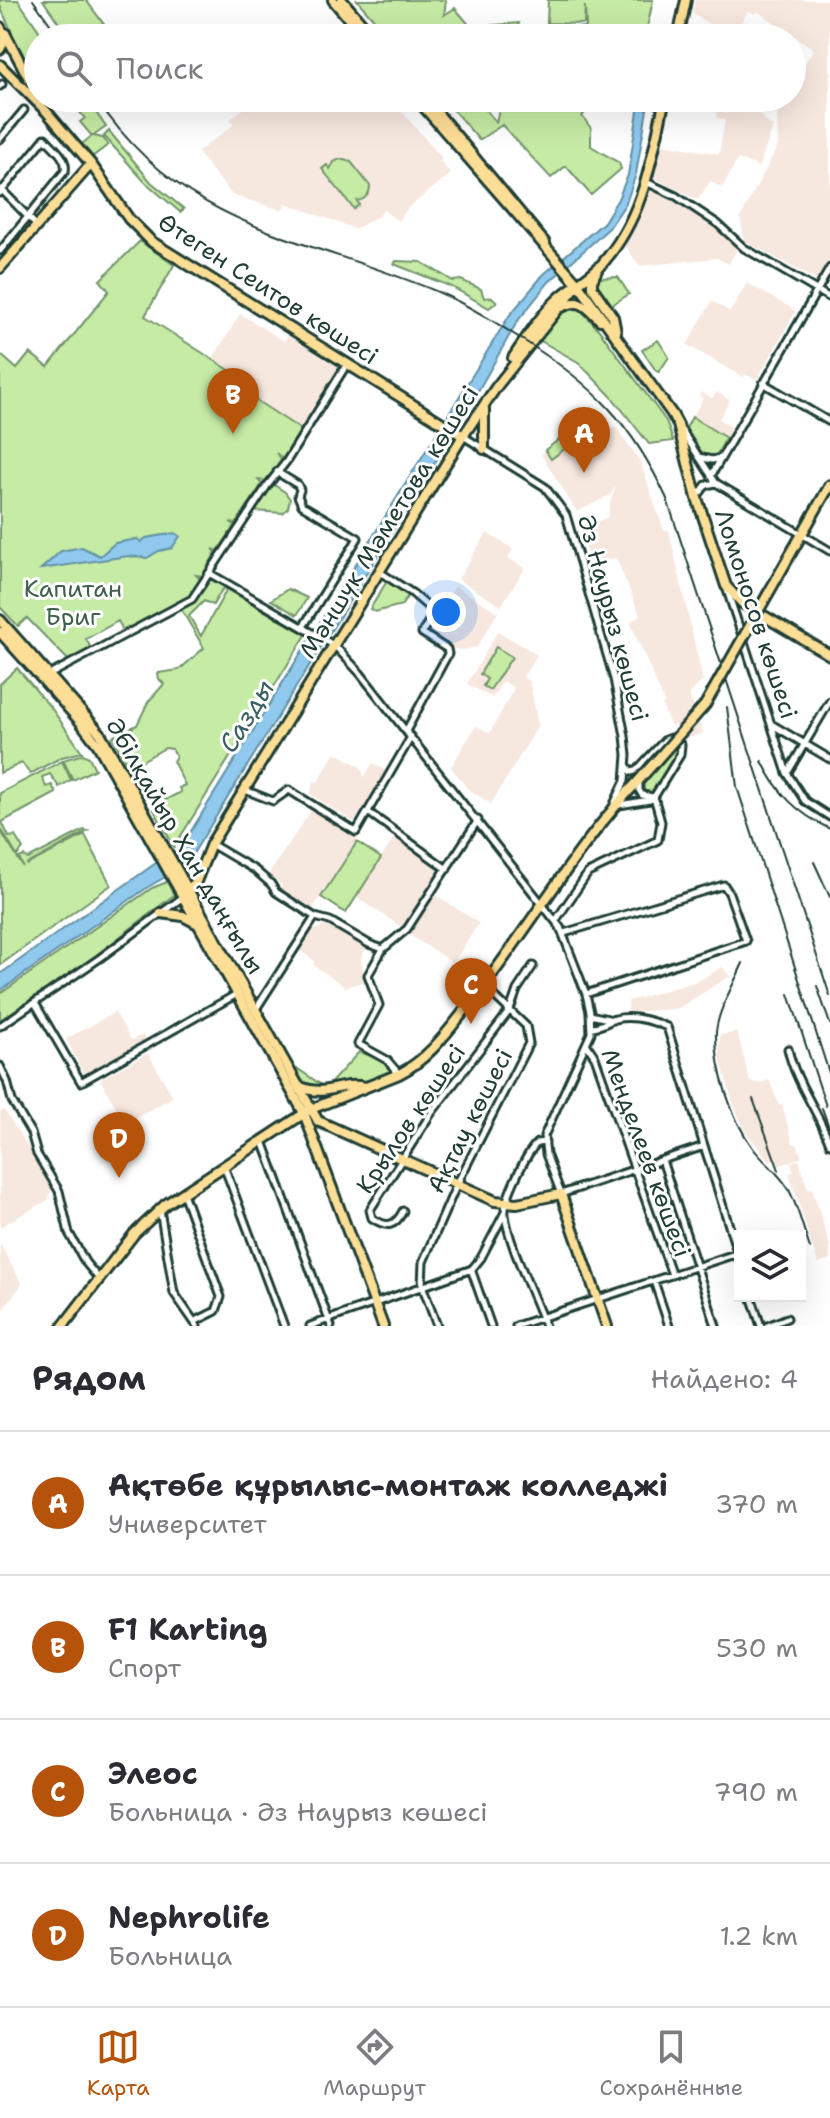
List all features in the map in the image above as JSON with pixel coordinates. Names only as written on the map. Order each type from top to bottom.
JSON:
[{"type":"main road","points":[[333,0],[359,24]]},
{"type":"main road","points":[[342,0],[356,24]]},
{"type":"main road","points":[[681,24],[686,0]]},
{"type":"main road","points":[[0,49],[5,43],[2,28]]},
{"type":"main road","points":[[2,28],[24,70]]},
{"type":"main road","points":[[0,65],[24,89]]},
{"type":"main road","name":"Өтеген Сеитов көшесі","points":[[47,112],[91,164],[129,219],[152,242],[460,434]]},
{"type":"main road","points":[[429,112],[540,233],[616,334]]},
{"type":"main road","points":[[436,112],[488,177]]},
{"type":"main road","name":"Мәншүк Мәметова көшесі","points":[[186,894],[199,875],[211,844],[330,644],[380,572],[460,434],[497,386],[541,318],[558,299],[600,266],[632,220],[646,182],[662,112]]},
{"type":"main road","points":[[0,268],[91,164]]},
{"type":"main road","points":[[600,266],[592,284],[613,317],[616,334]]},
{"type":"main road","name":"Мәншүк Мәметова көшесі","points":[[497,386],[578,284]]},
{"type":"main road","points":[[558,309],[581,302],[616,334]]},
{"type":"main road","name":"Ломоносов көшесі","points":[[616,334],[680,427],[697,498],[726,586]]},
{"type":"main road","points":[[484,449],[485,403]]},
{"type":"main road","points":[[63,1326],[134,1234],[160,1209],[308,1111],[399,1074],[429,1054],[484,986],[611,809],[705,705],[830,485]]},
{"type":"main road","points":[[726,586],[742,603],[830,655]]},
{"type":"main road","name":"Әбілқайыр Хан даңғылы","points":[[0,620],[80,709],[111,749],[205,929],[255,1010],[308,1111]]},
{"type":"main road","name":"Әбілқайыр Хан даңғылы","points":[[0,632],[98,745],[130,803],[165,854]]},
{"type":"main road","points":[[98,745],[111,749]]},
{"type":"main road","points":[[130,803],[145,813]]},
{"type":"main road","points":[[161,913],[183,916],[205,929]]},
{"type":"main road","name":"Әбілқайыр Хан даңғылы","points":[[225,963],[238,994],[298,1086],[308,1111]]},
{"type":"main road","points":[[298,1086],[318,1093],[348,1084],[366,1087]]},
{"type":"main road","points":[[308,1111],[329,1127],[507,1203],[561,1194],[607,1326]]},
{"type":"main road","points":[[308,1111],[383,1326]]},
{"type":"street","points":[[0,139],[24,110]]},
{"type":"street","points":[[8,259],[0,251],[27,217],[66,167],[62,156],[45,138],[1,190],[27,217],[37,226]]},
{"type":"street","points":[[646,182],[676,196],[718,224],[744,248],[830,298]]},
{"type":"street","points":[[711,476],[830,268]]},
{"type":"street","points":[[49,675],[192,599],[286,462],[347,364]]},
{"type":"street","points":[[763,383],[830,422]]},
{"type":"street","points":[[680,427],[716,483],[830,551]]},
{"type":"street","name":"Әз Наурыз көшесі","points":[[460,434],[545,487],[566,515],[614,679],[627,765]]},
{"type":"street","points":[[697,456],[712,460],[721,457]]},
{"type":"street","points":[[277,472],[298,485],[302,505],[358,538],[303,627]]},
{"type":"street","points":[[697,498],[706,485],[716,483]]},
{"type":"street","points":[[380,572],[434,612],[422,633],[447,649],[448,654],[406,731]]},
{"type":"street","points":[[209,573],[343,652],[564,933],[586,994],[591,1027],[548,1123],[546,1154],[561,1194],[704,1146]]},
{"type":"street","name":"Ломоносов көшесі","points":[[726,586],[787,773],[805,801],[830,817]]},
{"type":"street","points":[[787,773],[830,701]]},
{"type":"street","points":[[770,723],[830,759]]},
{"type":"street","points":[[245,790],[273,801],[289,790],[356,832],[411,737]]},
{"type":"street","points":[[611,809],[654,797],[680,755],[681,745],[670,738],[636,771],[631,772],[627,765]]},
{"type":"street","points":[[611,809],[623,786],[627,765]]},
{"type":"street","points":[[640,779],[640,793],[645,797],[654,797]]},
{"type":"street","points":[[556,920],[588,873],[658,840],[661,818],[654,797]]},
{"type":"street","points":[[368,812],[447,869]]},
{"type":"street","points":[[399,1074],[387,1060],[358,1044],[379,1005],[368,975],[383,949],[407,929],[478,820]]},
{"type":"street","points":[[211,844],[255,870],[276,892],[315,917],[330,921],[383,949]]},
{"type":"street","points":[[564,933],[724,885],[729,893],[746,941],[586,994]]},
{"type":"street","name":"Мәншүк Мәметова көшесі","points":[[0,1026],[186,894]]},
{"type":"street","points":[[255,1010],[315,917]]},
{"type":"street","name":"Крылов көшесі","points":[[403,1211],[398,1221],[386,1225],[372,1218],[370,1210],[466,1066],[510,1010],[517,990],[533,966]]},
{"type":"street","name":"Ақтау көшесі","points":[[422,1285],[423,1262],[457,1184],[529,1043],[526,1026],[484,986]]},
{"type":"street","points":[[35,1003],[81,1082],[238,994]]},
{"type":"street","points":[[590,1015],[613,1020],[630,1018],[667,1027],[734,1240]]},
{"type":"street","points":[[591,1027],[603,1027],[613,1020]]},
{"type":"street","name":"Менделеев көшесі","points":[[586,1044],[595,1057],[672,1275]]},
{"type":"street","points":[[788,1049],[797,1079],[822,1120],[830,1144]]},
{"type":"street","points":[[0,1066],[12,1101],[59,1191],[69,1233],[85,1262],[99,1279]]},
{"type":"street","points":[[262,1140],[330,1323]]},
{"type":"street","points":[[310,1326],[330,1323],[422,1285],[471,1269],[481,1258],[504,1214],[530,1151],[537,1143],[545,1142]]},
{"type":"street","points":[[662,1160],[716,1326]]},
{"type":"street","points":[[224,1165],[284,1326]]},
{"type":"street","points":[[160,1209],[174,1293],[195,1324],[216,1311],[221,1297],[183,1193]]},
{"type":"street","points":[[504,1214],[545,1326]]},
{"type":"street","points":[[516,1326],[734,1254]]},
{"type":"street","points":[[471,1269],[491,1326]]},
{"type":"street","points":[[654,1281],[669,1326]]},
{"type":"street","points":[[422,1285],[437,1326]]},
{"type":"street","points":[[754,1302],[764,1326],[787,1318]]},
{"type":"shaded area","points":[[695,0],[830,0],[830,260],[818,281],[745,241],[740,218],[778,146],[777,112],[806,112],[806,62],[814,49],[806,44],[806,24],[776,24],[757,11],[755,14],[748,11],[740,24],[709,24],[692,14]]},
{"type":"shaded area","points":[[239,112],[402,112],[442,158],[440,161],[451,174],[408,208],[398,221],[383,210],[380,215],[355,229],[286,203],[282,210],[232,195],[197,152],[234,125],[230,119]]},
{"type":"shaded area","points":[[717,112],[758,112],[773,127],[759,167],[738,159],[722,188],[710,181],[698,200],[654,178],[662,144],[719,154],[725,120],[716,117]]},
{"type":"shaded area","points":[[652,187],[717,228],[737,248],[729,264],[717,258],[639,266],[625,245]]},
{"type":"shaded area","points":[[747,283],[796,311],[757,380],[745,374],[743,377],[687,345],[712,301],[730,312]]},
{"type":"shaded area","points":[[240,314],[284,341],[288,336],[337,365],[339,372],[303,431],[250,397],[256,388],[212,360]]},
{"type":"shaded area","points":[[701,392],[712,398],[717,392],[730,400],[719,419],[733,428],[716,456],[703,454],[686,428],[703,399],[699,396]]},
{"type":"shaded area","points":[[583,419],[610,449],[607,434],[615,426],[640,461],[664,531],[669,530],[703,681],[689,694],[703,733],[685,739],[678,726],[670,725],[662,705],[665,704],[630,622],[640,615],[616,558],[589,562],[580,529],[608,517],[616,486],[610,495],[577,512],[541,454]]},
{"type":"shaded area","points":[[487,533],[513,549],[508,558],[525,568],[501,606],[458,579]]},
{"type":"shaded area","points":[[455,586],[498,612],[477,647],[463,650],[449,648],[426,633]]},
{"type":"shaded area","points":[[498,631],[537,655],[523,677],[530,682],[538,726],[491,804],[467,788],[451,767],[476,726],[490,733],[514,688],[503,681],[492,698],[467,684]]},
{"type":"shaded area","points":[[335,752],[361,767],[364,777],[373,763],[386,771],[354,822],[310,794],[314,781],[318,782]]},
{"type":"shaded area","points":[[312,809],[359,837],[311,911],[279,891],[282,885],[268,875]]},
{"type":"shaded area","points":[[394,838],[442,870],[403,928],[356,897]]},
{"type":"shaded area","points":[[434,894],[479,923],[453,963],[408,934]]},
{"type":"shaded area","points":[[328,925],[366,948],[361,958],[365,981],[346,987],[313,965],[315,961],[299,950],[311,931]]},
{"type":"shaded area","points":[[722,967],[730,976],[677,1009],[628,1012],[628,1001],[698,981]]},
{"type":"shaded area","points":[[115,1012],[131,1040],[143,1035],[147,1042],[86,1078],[66,1039]]},
{"type":"shaded area","points":[[737,1032],[750,1082],[769,1080],[779,1105],[782,1104],[793,1144],[797,1144],[802,1157],[778,1166],[775,1160],[770,1162],[745,1131],[733,1103],[719,1054],[720,1035]]},
{"type":"shaded area","points":[[148,1053],[173,1097],[125,1123],[100,1079]]},
{"type":"shaded area","points":[[4,1110],[53,1185],[48,1200],[0,1227],[0,1112]]},
{"type":"shaded area","points":[[799,1160],[808,1189],[812,1188],[830,1246],[830,1260],[818,1264],[789,1173],[794,1172],[791,1162]]},
{"type":"shaded area","points":[[0,1244],[22,1284],[0,1313]]},
{"type":"green space","points":[[0,0],[18,0],[34,24],[24,24],[24,60]]},
{"type":"green space","points":[[43,0],[86,0],[104,24],[59,24]]},
{"type":"green space","points":[[357,0],[446,0],[444,15],[455,8],[468,24],[378,24]]},
{"type":"green space","points":[[548,0],[653,0],[648,24],[586,24],[585,6],[584,24],[547,23]]},
{"type":"green space","points":[[80,112],[96,112],[106,127],[93,136],[103,138],[108,145],[92,157],[82,144],[92,136],[80,122],[85,118]]},
{"type":"green space","points":[[455,112],[488,112],[496,122],[498,112],[586,112],[582,116],[591,128],[591,146],[619,163],[621,169],[591,195],[566,166],[551,178],[502,125],[479,140]]},
{"type":"green space","points":[[109,131],[151,182],[184,209],[180,212],[145,182],[104,136]]},
{"type":"green space","points":[[340,159],[351,162],[370,186],[368,194],[357,201],[359,205],[354,209],[322,169],[327,165],[330,169]]},
{"type":"green space","name":"Капитан Бриг","points":[[140,241],[174,265],[145,316],[256,387],[251,397],[303,431],[287,458],[284,460],[276,453],[283,461],[267,481],[258,480],[262,484],[236,524],[230,522],[235,525],[218,551],[213,549],[216,552],[202,576],[196,575],[200,579],[195,591],[191,591],[192,598],[124,632],[118,621],[86,639],[92,650],[70,662],[27,618],[18,626],[0,607],[0,354],[17,369],[30,353],[48,367],[109,291],[100,280]]},
{"type":"green space","points":[[396,261],[421,262],[453,281],[461,280],[481,289],[484,298],[492,297],[497,302],[489,308],[452,287],[394,264]]},
{"type":"green space","points":[[618,277],[629,294],[610,306],[594,283],[598,278]]},
{"type":"green space","points":[[577,306],[599,330],[666,421],[673,441],[649,444],[611,396],[578,362],[539,340],[565,310]]},
{"type":"green space","points":[[658,340],[669,357],[659,372],[642,350]]},
{"type":"green space","points":[[692,417],[726,438],[716,456],[701,451],[694,442],[686,428]]},
{"type":"green space","points":[[580,424],[586,433],[551,459],[545,450]]},
{"type":"green space","points":[[271,483],[290,499],[283,513],[255,511]]},
{"type":"green space","points":[[209,578],[226,587],[213,605],[204,601],[189,616],[201,636],[227,589],[306,635],[174,847],[154,810],[157,804],[181,792],[179,788],[185,785],[173,761],[176,756],[172,749],[165,748],[129,768],[112,737],[137,725],[148,702],[164,684],[158,673],[179,670],[204,648],[181,609],[195,600]]},
{"type":"green space","points":[[387,581],[409,594],[402,605],[375,612],[370,609]]},
{"type":"green space","points":[[288,589],[307,598],[297,615],[271,600]]},
{"type":"green space","points":[[496,647],[512,657],[490,690],[483,686],[487,679],[480,674]]},
{"type":"green space","points":[[17,668],[52,709],[82,752],[62,757],[30,774],[22,763],[0,773],[0,684]]},
{"type":"green space","points":[[666,743],[678,746],[679,752],[654,792],[643,792],[642,783]]},
{"type":"green space","points":[[83,754],[89,757],[95,769],[73,780],[63,760]]},
{"type":"green space","points":[[62,761],[71,780],[59,787],[50,774],[42,777],[46,787],[52,785],[56,793],[2,822],[9,837],[15,836],[23,849],[17,856],[0,827],[0,793]]},
{"type":"green space","points":[[0,830],[23,867],[19,858],[24,856],[28,859],[84,830],[88,831],[26,865],[85,835],[111,885],[0,965]]},
{"type":"green space","points":[[357,842],[381,858],[346,913],[321,897]]},
{"type":"green space","points":[[167,882],[174,895],[91,959],[0,1020],[0,994],[152,888]]},
{"type":"green space","points":[[359,1052],[384,1060],[394,1072],[364,1084],[323,1091],[303,1085],[296,1073],[298,1069],[326,1088]]},
{"type":"water","points":[[638,112],[647,112],[636,174],[626,203],[609,228],[549,282],[517,322],[465,414],[186,865],[148,887],[0,991],[0,974],[180,849],[509,316],[543,275],[604,222],[628,175]]},
{"type":"water","points":[[175,533],[180,536],[172,548],[147,558],[128,556],[41,569],[61,551],[82,547],[100,556],[115,543],[137,539],[141,542],[146,538]]},
{"type":"waterway","points":[[321,1144],[356,1241]]},
{"type":"railway","points":[[33,0],[50,24]]},
{"type":"railway","points":[[107,112],[130,142],[167,176],[207,203],[249,224],[388,273],[471,308],[548,356],[590,390],[625,427],[667,499],[830,996]]},
{"type":"railway","points":[[727,707],[737,787],[830,1076]]},
{"type":"railway","points":[[762,761],[790,801],[830,829]]},
{"type":"railway","points":[[814,862],[830,897]]},
{"type":"railway","points":[[743,963],[717,1024],[716,1046],[721,1077],[731,1108],[745,1136],[789,1190],[810,1248]]},
{"type":"railway","points":[[817,986],[830,1024]]},
{"type":"railway","points":[[789,994],[826,1106]]},
{"type":"railway","points":[[753,1099],[779,1170]]},
{"type":"railway","points":[[822,1108],[830,1130]]},
{"type":"place","name":"F1 Karting","points":[[233,434]]},
{"type":"place","name":"Ақтөбе құрылыс-монтаж колледжі","points":[[584,473]]},
{"type":"place","name":"Элеос","points":[[471,1024]]},
{"type":"place","name":"Nephrolife","points":[[119,1178]]},
{"type":"water label","name":"Сазды","points":[[246,716]]}]
